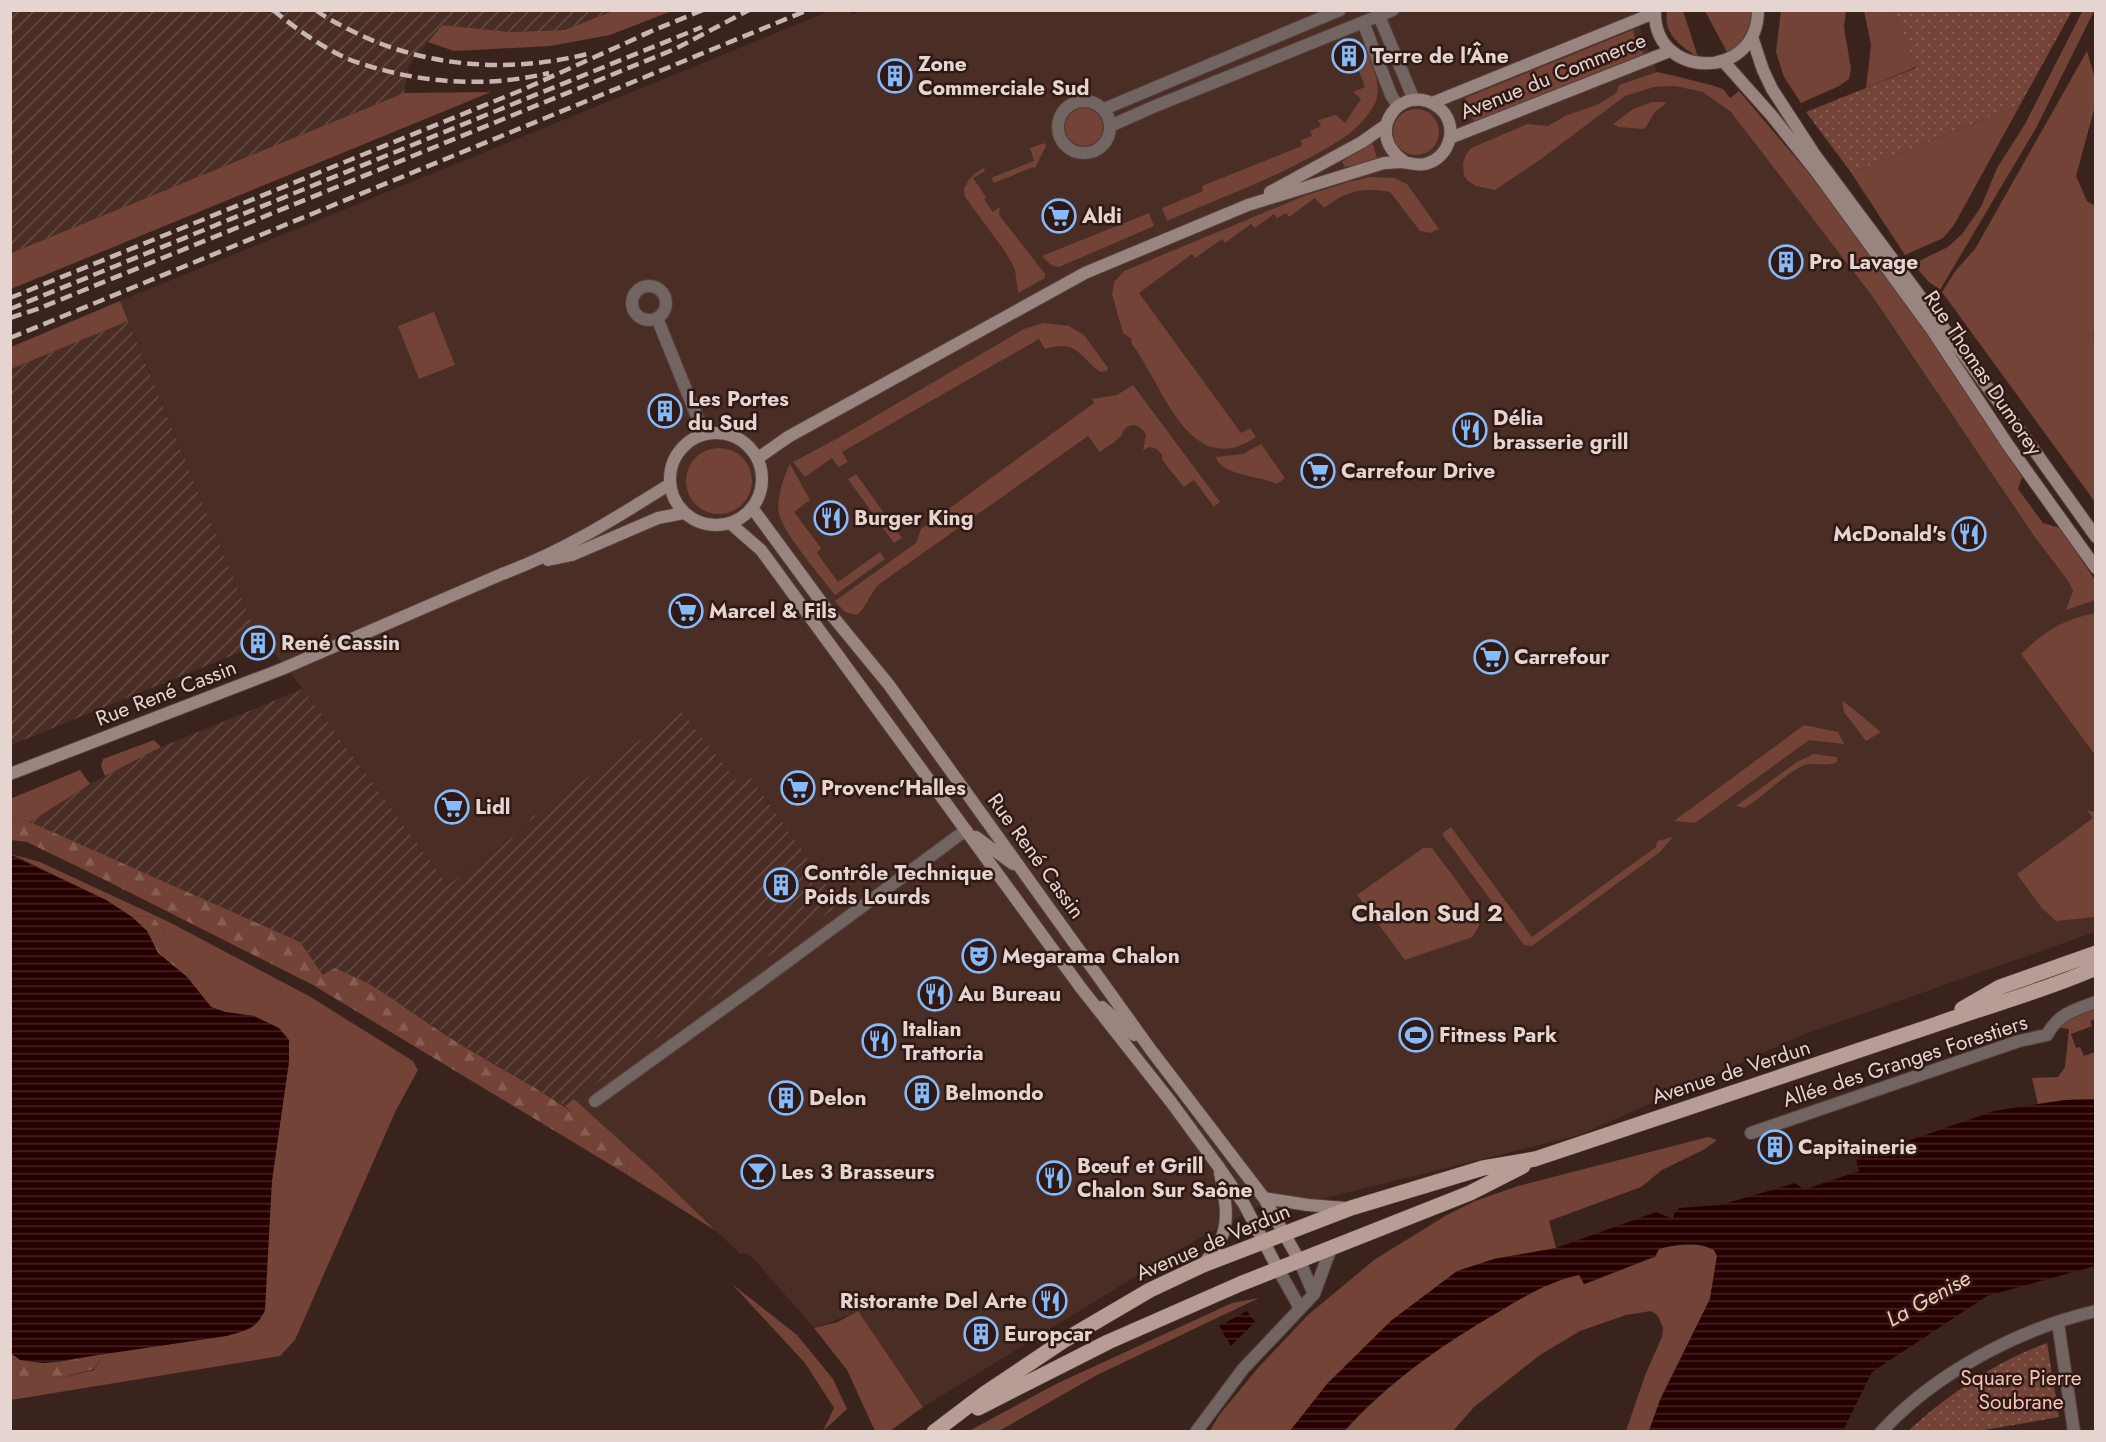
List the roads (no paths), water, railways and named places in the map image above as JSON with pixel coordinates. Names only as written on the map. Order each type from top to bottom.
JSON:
[{"type":"main road","points":[[1654,12],[1659,33],[1670,51],[1696,64],[1710,64],[1724,62],[1741,52],[1752,37],[1758,21],[1758,10]]},
{"type":"main road","name":"Avenue du Commerce","points":[[1432,103],[1654,12]]},
{"type":"main road","name":"Rue Thomas Dumorey","points":[[1752,37],[1772,89],[1815,155],[2024,436],[2096,537]]},
{"type":"main road","name":"Avenue du Commerce","points":[[1450,138],[1670,51]]},
{"type":"main road","name":"Rue Thomas Dumorey","points":[[1724,62],[1772,116],[1815,170],[1932,330],[2008,445],[2096,568]]},
{"type":"main road","points":[[1414,100],[1432,103],[1447,117],[1450,138],[1446,149],[1433,161],[1416,165],[1405,162],[1395,156],[1385,136],[1390,114],[1398,106],[1414,100]]},
{"type":"main road","points":[[1248,205],[1362,141],[1386,125]]},
{"type":"main road","points":[[759,459],[788,437],[1058,287],[1115,260],[1248,205],[1384,163],[1405,162]]},
{"type":"main road","points":[[726,433],[739,438],[759,459],[763,484],[760,497],[743,518],[731,524],[706,525],[694,521],[674,500],[670,484],[671,470],[676,456],[685,444],[704,434],[726,433]]},
{"type":"main road","name":"Rue René Cassin","points":[[10,774],[282,669],[502,574],[535,562],[614,519],[670,484]]},
{"type":"main road","name":"Rue René Cassin","points":[[753,508],[825,607],[889,685],[1151,1050],[1264,1198],[1299,1260]]},
{"type":"main road","name":"Rue René Cassin","points":[[535,562],[572,555],[658,518],[684,513]]},
{"type":"main road","name":"Rue René Cassin","points":[[731,524],[761,550],[1081,988],[1218,1166],[1244,1204],[1278,1269]]},
{"type":"main road","points":[[966,830],[1023,872]]},
{"type":"main road","name":"Avenue de Verdun","points":[[1939,1023],[2000,987],[2096,953]]},
{"type":"main road","name":"Avenue de Verdun","points":[[936,1430],[984,1394],[1064,1341],[1150,1290],[1203,1265],[1351,1208],[1483,1168],[1535,1159],[2006,1002],[2096,968]]},
{"type":"main road","points":[[1081,988],[1151,1050]]},
{"type":"main road","name":"Avenue de Verdun","points":[[936,1430],[1108,1342],[1240,1284],[1470,1193],[1535,1159]]},
{"type":"main road","points":[[1203,1265],[1221,1240],[1225,1229],[1226,1203],[1218,1166]]},
{"type":"main road","points":[[1264,1198],[1308,1205],[1351,1208]]},
{"type":"street","points":[[1104,109],[1340,10]]},
{"type":"street","points":[[1110,126],[1393,10]]},
{"type":"street","points":[[1380,16],[1414,100]]},
{"type":"street","points":[[1363,22],[1391,94],[1398,106]]},
{"type":"street","points":[[1085,100],[1092,101],[1104,109],[1110,120],[1110,126],[1105,142],[1092,152],[1076,152],[1062,142],[1059,135],[1059,117],[1069,104],[1085,100]]},
{"type":"street","points":[[657,318],[704,434]]},
{"type":"street","points":[[595,1101],[966,830]]},
{"type":"street","name":"Allée des Granges Forestiers","points":[[1751,1133],[2019,1041],[2047,1035],[2054,1023],[2073,1010],[2096,1002]]},
{"type":"street","points":[[1196,1431],[1243,1369],[1314,1294],[1331,1248]]},
{"type":"street","points":[[1299,1260],[1314,1294]]},
{"type":"street","points":[[1278,1269],[1300,1308]]},
{"type":"street","points":[[1881,1431],[1914,1400],[1961,1367],[2006,1343],[2096,1311]]},
{"type":"street","points":[[2058,1323],[2074,1431]]},
{"type":"water","points":[[10,855],[106,900],[132,917],[147,931],[158,953],[187,977],[211,1007],[225,1012],[254,1016],[279,1028],[289,1040],[289,1061],[272,1180],[265,1310],[258,1322],[250,1328],[226,1336],[44,1363],[20,1360],[11,1353]]},
{"type":"water","name":"La Genise","points":[[2095,1099],[2095,1266],[1987,1296],[1872,1372],[1843,1431],[1649,1431],[1660,1400],[1710,1299],[1717,1256],[1714,1250],[1707,1247],[1687,1244],[1659,1249],[1655,1256],[1584,1284],[1579,1275],[1558,1281],[1528,1295],[1458,1337],[1417,1365],[1379,1396],[1344,1431],[1290,1431],[1327,1384],[1392,1320],[1457,1271],[1494,1259],[1556,1248],[1656,1212],[1673,1219],[1679,1208],[1720,1205],[1795,1183],[1802,1188],[1809,1188],[1859,1171],[1856,1159],[1994,1111],[2065,1100]]},
{"type":"water","points":[[1247,1311],[1255,1322],[1231,1346],[1219,1326]]},
{"type":"railway","points":[[273,10],[336,53],[355,62],[394,73],[460,82],[505,80],[549,73]]},
{"type":"railway","points":[[316,10],[335,22],[377,42],[406,52],[467,64],[529,64],[591,53]]},
{"type":"railway","points":[[642,35],[703,10]]},
{"type":"railway","points":[[10,318],[40,308],[675,49],[749,10]]},
{"type":"railway","points":[[10,338],[808,10]]},
{"type":"railway","points":[[10,309],[702,27]]},
{"type":"railway","points":[[10,298],[522,90],[650,32]]},
{"type":"place","name":"Terre de l'Âne","points":[[1349,56]]},
{"type":"place","name":"Zone Commerciale Sud","points":[[895,76]]},
{"type":"place","name":"Aldi","points":[[1059,216]]},
{"type":"place","name":"Pro Lavage","points":[[1786,262]]},
{"type":"place","name":"Les Portes du Sud","points":[[665,411]]},
{"type":"place","name":"Délia brasserie grill","points":[[1470,430]]},
{"type":"place","name":"Carrefour Drive","points":[[1318,471]]},
{"type":"place","name":"Burger King","points":[[831,518]]},
{"type":"place","name":"McDonald's","points":[[1969,534]]},
{"type":"place","name":"Marcel & Fils","points":[[686,611]]},
{"type":"place","name":"René Cassin","points":[[258,643]]},
{"type":"place","name":"Carrefour","points":[[1491,657]]},
{"type":"place","name":"Provenc'Halles","points":[[798,788]]},
{"type":"place","name":"Lidl","points":[[452,807]]},
{"type":"place","name":"Contrôle Technique Poids Lourds","points":[[781,885]]},
{"type":"place","name":"Megarama Chalon","points":[[979,956]]},
{"type":"place","name":"Au Bureau","points":[[935,994]]},
{"type":"place","name":"Fitness Park","points":[[1416,1035]]},
{"type":"place","name":"Italian Trattoria","points":[[879,1041]]},
{"type":"place","name":"Belmondo","points":[[922,1093]]},
{"type":"place","name":"Delon","points":[[786,1098]]},
{"type":"place","name":"Capitainerie","points":[[1775,1147]]},
{"type":"place","name":"Les 3 Brasseurs","points":[[758,1172]]},
{"type":"place","name":"Bœuf et Grill Chalon Sur Saône","points":[[1054,1178]]},
{"type":"place","name":"Ristorante Del Arte","points":[[1050,1301]]},
{"type":"place","name":"Europcar","points":[[981,1334]]},
{"type":"district","name":"Chalon Sud 2","points":[[1427,912]]},
{"type":"park label","name":"Square Pierre Soubrane","points":[[2021,1390]]}]
